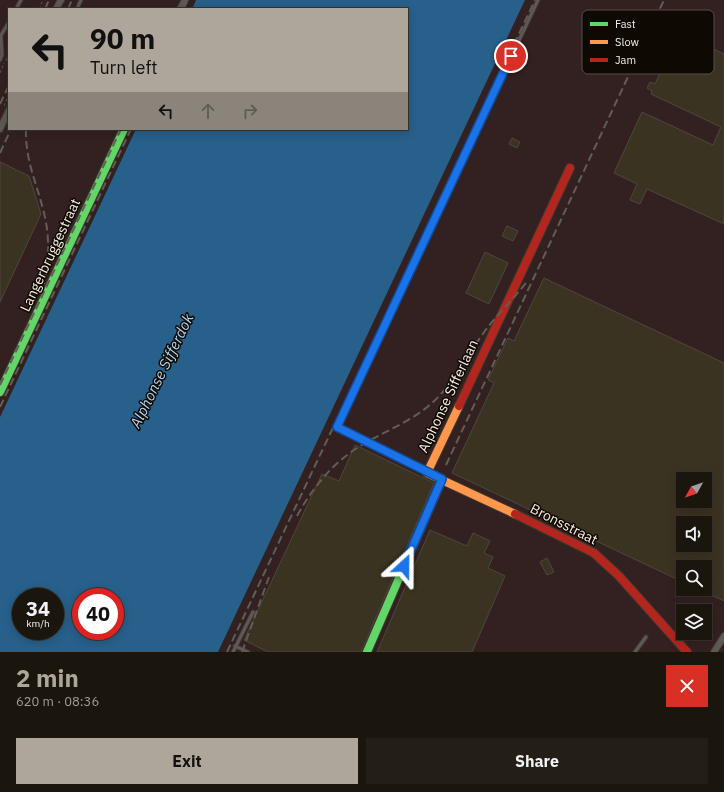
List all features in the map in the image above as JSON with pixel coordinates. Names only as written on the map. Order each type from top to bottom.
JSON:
[{"type":"street","points":[[0,129],[6,108]]},
{"type":"street","name":"Langerbruggestraat","points":[[0,392],[124,130]]},
{"type":"street","name":"Alphonse Sifferlaan","points":[[442,479],[427,473],[570,168]]},
{"type":"street","points":[[366,652],[442,479]]},
{"type":"street","name":"Bronsstraat","points":[[442,479],[594,553],[619,576],[687,652]]},
{"type":"street","points":[[714,652],[724,636]]},
{"type":"lane","points":[[427,473],[337,427],[538,0]]},
{"type":"lane","points":[[0,60],[2,55],[0,37],[8,28]]},
{"type":"lane","points":[[233,652],[253,612]]},
{"type":"lane","points":[[635,652],[646,638]]},
{"type":"lane","points":[[235,646],[248,652]]},
{"type":"shaded area","points":[[0,0],[196,0],[192,8],[8,8],[8,130],[136,130],[0,417]]},
{"type":"shaded area","points":[[525,0],[724,0],[724,652],[218,652]]},
{"type":"water","name":"Alphonse Sifferdok","points":[[196,0],[525,0],[218,652],[0,652],[0,417],[136,130],[408,130],[408,8],[192,8]]},
{"type":"building","points":[[714,49],[724,54],[724,224],[647,189],[640,204],[630,200],[637,184],[614,173],[642,112],[713,145],[721,127],[651,94],[652,91],[647,88],[650,82],[655,84],[660,74],[714,74]]},
{"type":"building","points":[[512,138],[520,142],[517,148],[509,144]]},
{"type":"building","points":[[0,162],[29,176],[41,214],[0,302]]},
{"type":"building","points":[[507,226],[518,231],[513,241],[502,236]]},
{"type":"building","points":[[485,252],[508,263],[489,304],[466,293]]},
{"type":"building","points":[[544,278],[724,363],[724,601],[712,595],[712,560],[676,560],[676,579],[452,473],[494,383],[488,380],[508,338],[514,341]]},
{"type":"building","points":[[355,445],[434,483],[361,652],[268,652],[244,640],[322,474],[339,481]]},
{"type":"building","points":[[430,530],[467,546],[473,533],[490,541],[484,553],[493,557],[488,568],[505,576],[472,652],[377,652]]},
{"type":"building","points":[[547,558],[554,572],[547,575],[540,562]]},
{"type":"railway","points":[[45,8],[49,0]]},
{"type":"railway","points":[[68,8],[72,0]]},
{"type":"railway","points":[[184,8],[188,0]]},
{"type":"railway","points":[[227,652],[535,0]]},
{"type":"railway","points":[[659,10],[664,0]]},
{"type":"railway","points":[[446,465],[629,74]]},
{"type":"railway","points":[[0,104],[8,87]]},
{"type":"railway","points":[[0,153],[11,130]]},
{"type":"railway","points":[[26,130],[29,162],[46,222],[48,258],[44,284]]},
{"type":"railway","points":[[0,385],[121,130]]},
{"type":"railway","points":[[0,407],[131,130]]},
{"type":"railway","points":[[297,516],[318,483],[345,456],[425,409],[440,395],[490,324],[528,280]]},
{"type":"railway","points":[[242,652],[269,577]]},
{"type":"traffic: fast","points":[[0,392],[124,130]]},
{"type":"traffic: fast","points":[[367,652],[442,479]]},
{"type":"traffic: slow","points":[[459,406],[427,473],[515,514]]},
{"type":"traffic: jam","points":[[459,406],[570,168]]},
{"type":"traffic: jam","points":[[515,514],[594,553],[619,576],[687,652]]},
{"type":"route","points":[[404,566],[442,479],[427,473],[337,427],[511,56]]}]
